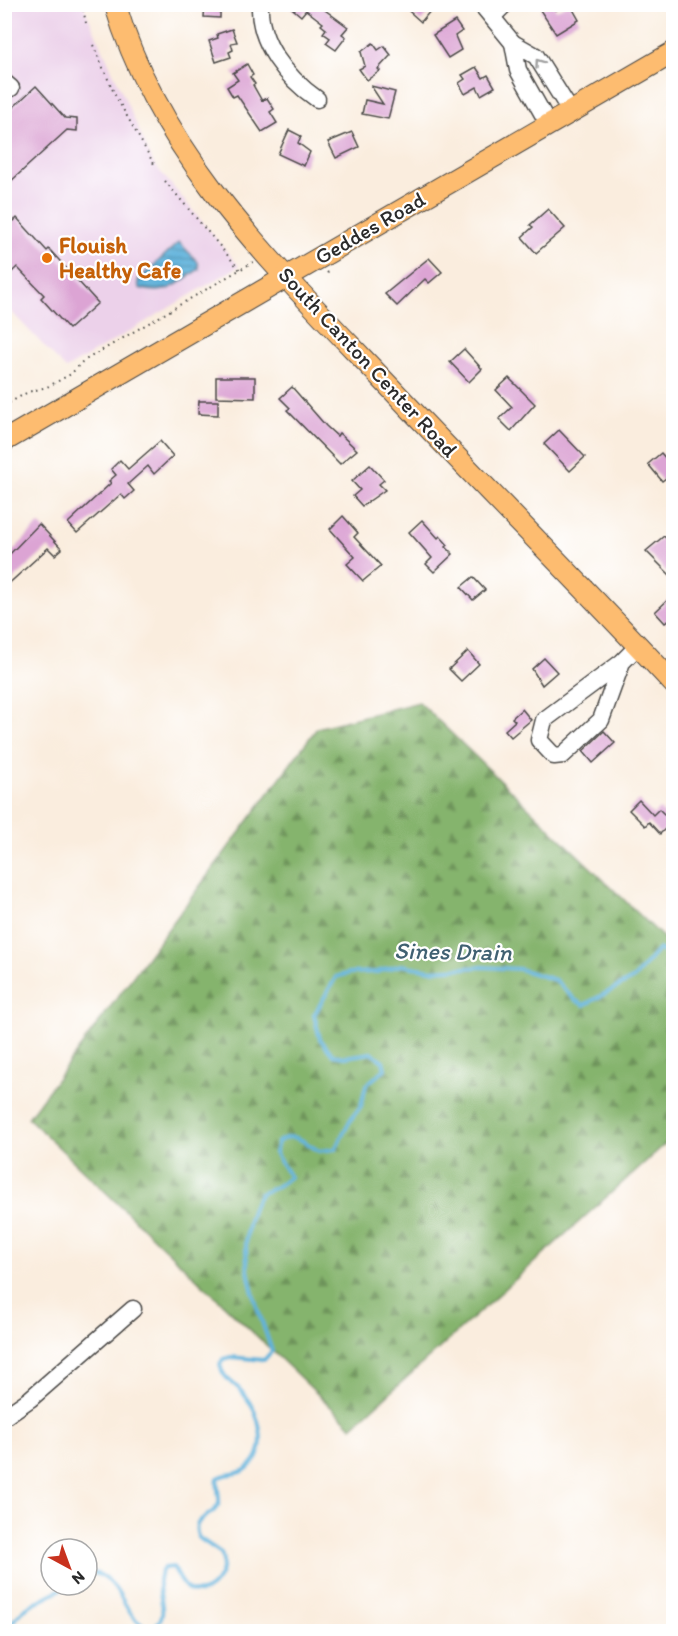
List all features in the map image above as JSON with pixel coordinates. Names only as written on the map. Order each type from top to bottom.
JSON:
[{"type":"main road","name":"South Canton Center Road","points":[[115,4],[131,53],[169,128],[222,203],[287,276],[511,515],[674,684]]},
{"type":"main road","name":"Geddes Road","points":[[4,441],[674,52]]},
{"type":"street","points":[[260,4],[261,21],[269,45],[292,79],[317,99]]},
{"type":"street","points":[[505,4],[486,11],[513,43],[536,56],[571,112]]},
{"type":"street","points":[[513,43],[518,70],[549,125]]},
{"type":"street","points":[[622,662],[601,720],[563,755],[554,756],[539,740],[544,720],[622,662],[639,646]]},
{"type":"street","points":[[4,1417],[30,1398],[133,1309]]},
{"type":"path","points":[[82,4],[86,23]]},
{"type":"path","points":[[93,45],[115,95],[154,164]]},
{"type":"path","points":[[165,181],[240,270]]},
{"type":"path","points":[[4,406],[28,392],[47,387],[63,378],[91,357],[246,266]]},
{"type":"shaded area","points":[[5,5],[83,5],[154,164],[239,266],[66,369],[5,305]]},
{"type":"green space","points":[[419,702],[673,947],[673,1137],[352,1427],[28,1118],[317,728]]},
{"type":"water","points":[[179,242],[198,262],[199,269],[165,290],[139,288],[138,280]]},
{"type":"building","points":[[205,4],[220,4],[220,18],[204,17]]},
{"type":"building","points":[[287,4],[328,4],[325,10],[348,27],[342,34],[346,37],[336,50],[326,43],[330,38],[323,33],[326,29],[321,25],[323,23],[306,10],[301,16]]},
{"type":"building","points":[[401,4],[425,4],[431,10],[421,22]]},
{"type":"building","points":[[553,4],[556,10],[570,4],[579,20],[556,34],[540,10]]},
{"type":"building","points":[[455,21],[462,31],[455,36],[461,50],[448,58],[433,35]]},
{"type":"building","points":[[232,29],[237,42],[231,43],[233,50],[229,52],[231,57],[216,62],[209,41],[218,38],[217,34]]},
{"type":"building","points":[[373,43],[378,50],[384,46],[391,55],[378,69],[380,71],[367,80],[359,69],[365,66],[361,52]]},
{"type":"building","points":[[247,64],[253,75],[250,77],[255,84],[253,85],[262,101],[267,98],[274,109],[270,112],[277,123],[262,132],[237,95],[233,97],[227,87],[238,80],[233,73]]},
{"type":"building","points":[[476,67],[483,78],[488,75],[495,87],[481,95],[477,87],[465,94],[459,83],[465,79],[462,75]]},
{"type":"building","points":[[36,86],[65,118],[77,119],[77,131],[67,130],[9,183],[4,177],[4,116]]},
{"type":"building","points":[[371,86],[395,92],[388,119],[362,114],[365,100],[383,104]]},
{"type":"building","points":[[289,130],[301,136],[298,143],[310,152],[304,166],[278,154]]},
{"type":"building","points":[[352,132],[359,147],[336,158],[328,142]]},
{"type":"building","points":[[548,209],[565,228],[536,253],[522,237],[533,227],[530,225]]},
{"type":"building","points":[[4,211],[14,221],[17,218],[47,251],[49,249],[98,303],[69,329],[41,298],[44,295],[17,267],[12,272],[4,263]]},
{"type":"building","points":[[429,258],[442,272],[429,283],[425,279],[397,306],[385,294]]},
{"type":"building","points":[[464,349],[482,369],[469,382],[450,362]]},
{"type":"building","points":[[216,377],[255,377],[255,398],[216,397]]},
{"type":"building","points":[[509,378],[535,404],[511,431],[499,419],[512,407],[496,390]]},
{"type":"building","points":[[292,387],[326,426],[337,436],[339,433],[357,450],[340,464],[287,410],[290,408],[280,398]]},
{"type":"building","points":[[199,401],[218,401],[218,415],[198,414]]},
{"type":"building","points":[[559,430],[585,457],[570,471],[544,444]]},
{"type":"building","points":[[160,441],[173,456],[154,474],[148,466],[128,484],[134,491],[125,499],[121,494],[77,533],[68,523],[111,483],[109,481],[116,475],[111,469],[120,460],[128,469]]},
{"type":"building","points":[[661,453],[674,468],[674,472],[662,481],[648,464]]},
{"type":"building","points":[[370,465],[384,480],[379,484],[385,490],[362,506],[353,496],[360,490],[352,481]]},
{"type":"building","points":[[343,516],[358,533],[354,537],[381,566],[363,581],[347,564],[355,557],[330,529]]},
{"type":"building","points":[[422,520],[438,538],[440,536],[453,554],[434,572],[426,564],[432,558],[409,532]]},
{"type":"building","points":[[39,524],[62,549],[55,555],[48,548],[4,588],[4,560]]},
{"type":"building","points":[[664,536],[674,547],[674,579],[646,551]]},
{"type":"building","points":[[473,577],[485,590],[473,600],[461,587]]},
{"type":"building","points":[[674,594],[674,617],[665,623],[655,612]]},
{"type":"building","points":[[468,651],[479,664],[461,681],[449,669]]},
{"type":"building","points":[[544,658],[557,672],[542,685],[532,669]]},
{"type":"building","points":[[522,709],[531,720],[511,737],[505,730],[515,721],[512,718]]},
{"type":"building","points":[[604,731],[615,743],[593,763],[583,751]]},
{"type":"building","points":[[639,800],[653,815],[659,809],[672,822],[660,834],[649,822],[645,826],[629,810]]},
{"type":"waterway","name":"Sines Drain","points":[[99,1575],[113,1585],[134,1618],[151,1628],[162,1616],[159,1584],[164,1568],[173,1567],[186,1588],[197,1592],[210,1588],[220,1575],[223,1560],[221,1553],[199,1538],[197,1525],[217,1508],[219,1503],[218,1478],[245,1470],[253,1462],[261,1443],[254,1411],[242,1392],[225,1376],[220,1364],[223,1359],[231,1357],[264,1360],[272,1351],[248,1272],[247,1232],[251,1213],[260,1194],[278,1186],[290,1177],[275,1153],[278,1142],[294,1137],[319,1151],[335,1149],[351,1119],[361,1106],[366,1085],[385,1069],[383,1061],[371,1053],[345,1057],[333,1055],[320,1039],[314,1015],[336,977],[350,973],[377,972],[401,965],[431,970],[482,967],[519,969],[555,980],[575,1000],[584,1005],[634,978],[659,949],[674,957]]},
{"type":"waterway","name":"Sines Drain","points":[[4,1630],[27,1607],[46,1597]]},
{"type":"place","name":"Flouish Healthy Cafe","points":[[47,258]]}]
